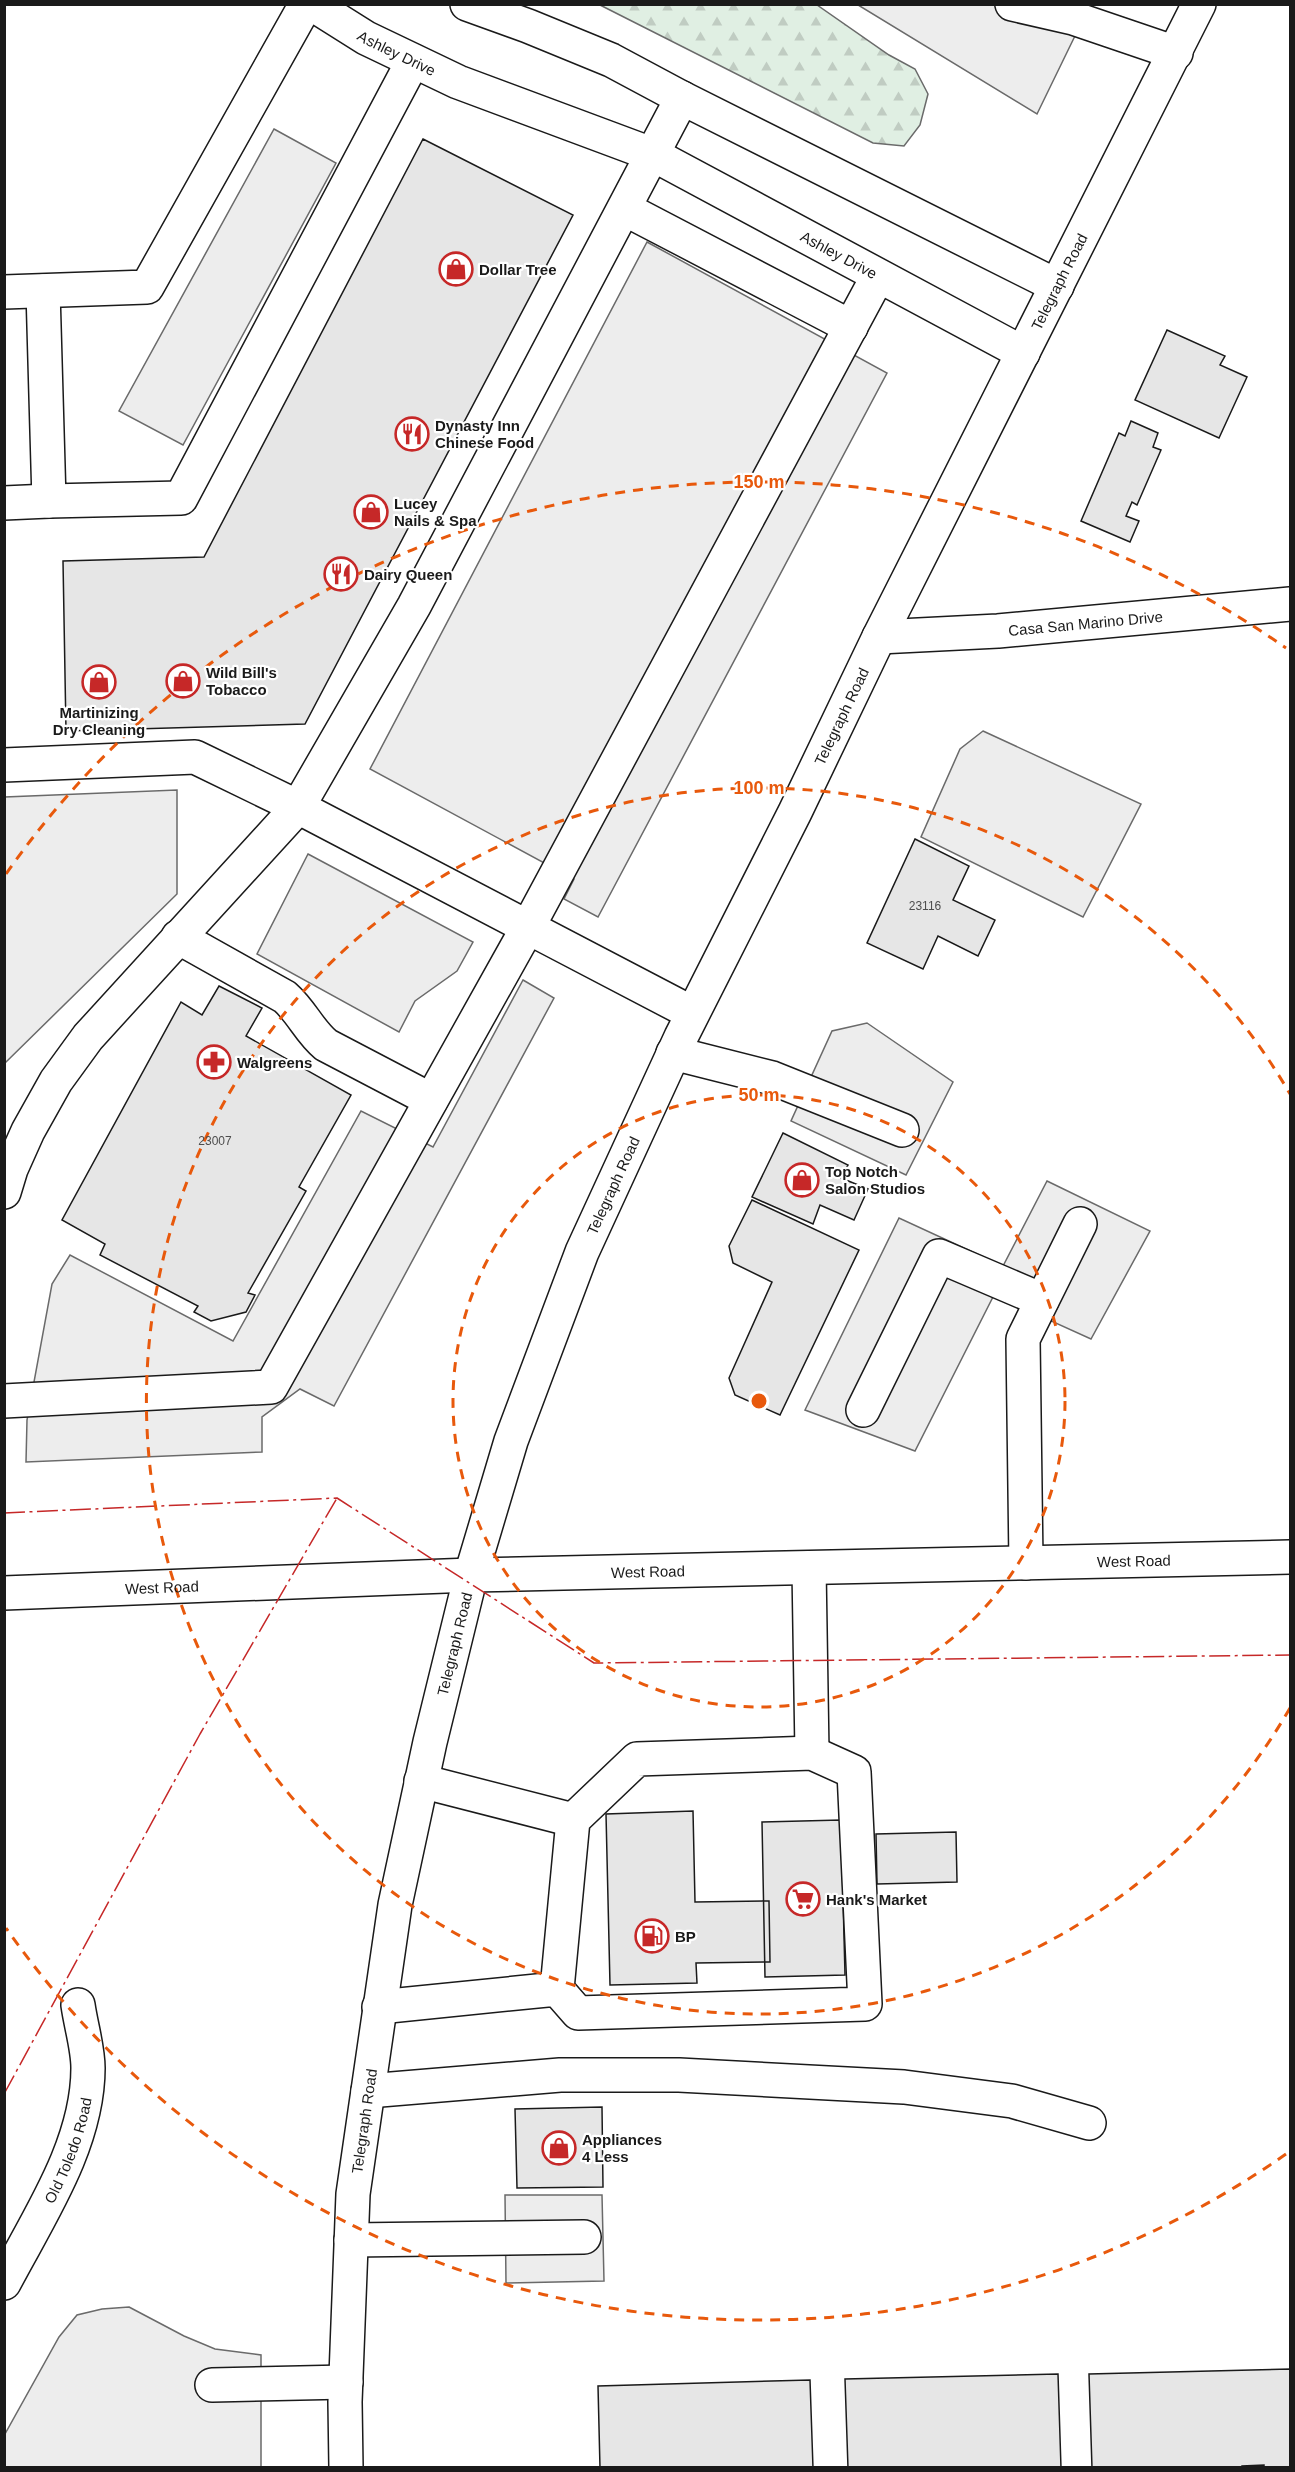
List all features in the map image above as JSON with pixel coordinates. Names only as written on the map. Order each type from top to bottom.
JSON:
[{"type":"main road","points":[[4,292],[147,287],[306,4]]},
{"type":"main road","name":"Ashley Drive","points":[[312,4],[366,38],[458,81],[654,155],[1023,353]]},
{"type":"main road","points":[[467,4],[611,60],[682,98],[1057,285]]},
{"type":"main road","points":[[1012,4],[1076,11],[1176,53]]},
{"type":"main road","name":"Telegraph Road","points":[[346,2468],[346,2382],[353,2194],[395,1905],[471,1575],[511,1441],[587,1242],[673,1053],[795,812],[879,637],[1199,4]]},
{"type":"main road","points":[[4,502],[181,498],[413,60]]},
{"type":"main road","points":[[4,1192],[28,1131],[56,1081],[88,1037],[298,807],[414,606],[654,155],[682,98]]},
{"type":"main road","points":[[625,209],[851,327]]},
{"type":"main road","points":[[4,1401],[271,1387],[528,927],[878,276]]},
{"type":"main road","points":[[43,291],[50,501]]},
{"type":"main road","name":"Casa San Marino Drive","points":[[879,637],[998,631],[1290,604]]},
{"type":"main road","points":[[4,765],[195,757],[298,807],[692,1014]]},
{"type":"main road","points":[[178,937],[285,998],[297,1008],[314,1036],[326,1045],[431,1100]]},
{"type":"main road","points":[[673,1053],[772,1078],[902,1130]]},
{"type":"main road","points":[[1026,1563],[1023,1339],[1080,1224]]},
{"type":"main road","points":[[863,1410],[939,1256],[1042,1300]]},
{"type":"main road","name":"West Road","points":[[4,1593],[471,1575],[1290,1557]]},
{"type":"main road","points":[[809,1568],[812,1753]]},
{"type":"main road","points":[[812,1753],[854,1772],[865,2004],[578,2013],[557,1989],[573,1820],[637,1759],[812,1753]]},
{"type":"main road","points":[[422,1781],[573,1820]]},
{"type":"main road","points":[[379,2007],[557,1989]]},
{"type":"main road","name":"Old Toledo Road","points":[[4,2283],[69,2158],[83,2115],[88,2068],[78,2005]]},
{"type":"main road","points":[[368,2091],[560,2075],[679,2075],[904,2087],[1012,2101],[1089,2123]]},
{"type":"main road","points":[[351,2240],[584,2237]]},
{"type":"main road","points":[[212,2385],[346,2382]]},
{"type":"green space","points":[[600,5],[817,5],[889,55],[915,69],[928,94],[920,125],[904,146],[873,143]]},
{"type":"shaded area","points":[[858,5],[1090,5],[1037,114]]},
{"type":"shaded area","points":[[274,129],[336,163],[183,445],[119,411]]},
{"type":"shaded area","points":[[647,242],[887,373],[598,917],[564,899],[574,879],[370,769]]},
{"type":"shaded area","points":[[983,731],[1141,804],[1083,917],[921,837],[960,749]]},
{"type":"shaded area","points":[[177,790],[177,894],[5,1063],[5,797]]},
{"type":"shaded area","points":[[308,854],[473,942],[457,971],[415,1001],[399,1032],[257,954]]},
{"type":"shaded area","points":[[523,980],[554,998],[334,1406],[300,1389],[262,1417],[262,1452],[26,1462],[27,1420],[52,1284],[70,1255],[233,1341],[361,1111],[433,1147]]},
{"type":"shaded area","points":[[867,1023],[953,1082],[906,1175],[791,1121],[832,1031]]},
{"type":"shaded area","points":[[1047,1181],[1150,1231],[1091,1339],[994,1295],[915,1451],[805,1410],[899,1218],[1003,1266]]},
{"type":"shaded area","points":[[505,2195],[602,2195],[604,2281],[506,2283]]},
{"type":"shaded area","points":[[129,2307],[184,2336],[215,2349],[261,2355],[261,2467],[5,2468],[5,2434],[59,2337],[77,2315],[102,2309]]},
{"type":"building","points":[[423,139],[573,215],[305,724],[66,731],[63,561],[204,557]]},
{"type":"building","points":[[1167,330],[1225,356],[1220,365],[1247,377],[1219,438],[1135,400]]},
{"type":"building","points":[[1131,421],[1158,433],[1153,447],[1161,450],[1137,505],[1132,502],[1126,516],[1139,521],[1130,542],[1081,521],[1119,433],[1125,436]]},
{"type":"building","points":[[915,839],[969,866],[953,900],[995,920],[978,956],[938,936],[923,969],[867,943]]},
{"type":"building","name":"Walgreens","points":[[219,986],[262,1008],[246,1036],[351,1095],[299,1187],[306,1191],[248,1293],[255,1295],[246,1312],[211,1321],[194,1312],[198,1306],[100,1255],[105,1244],[62,1220],[181,1002],[202,1015]]},
{"type":"building","points":[[783,1133],[848,1165],[841,1178],[868,1189],[854,1220],[820,1205],[813,1224],[752,1197]]},
{"type":"building","points":[[752,1200],[859,1250],[780,1415],[735,1395],[729,1378],[772,1282],[733,1263],[729,1246]]},
{"type":"building","points":[[693,1811],[695,1902],[769,1901],[770,1962],[696,1963],[697,1983],[610,1985],[606,1814]]},
{"type":"building","name":"Hank's Market","points":[[841,1820],[845,1975],[765,1977],[762,1822]]},
{"type":"building","points":[[956,1832],[957,1882],[877,1884],[876,1834]]},
{"type":"building","name":"Appliances 4 Less","points":[[602,2107],[603,2187],[517,2188],[515,2109]]},
{"type":"building","points":[[1290,2369],[1290,2468],[1264,2468],[1264,2465],[1242,2466],[1242,2468],[1092,2468],[1089,2374]]},
{"type":"building","points":[[1058,2374],[1061,2468],[848,2468],[845,2379]]},
{"type":"building","points":[[810,2380],[813,2468],[600,2468],[598,2386]]},
{"type":"power","points":[[4,1513],[337,1498],[594,1663],[1290,1655]]},
{"type":"power","points":[[4,2094],[200,1734],[337,1498]]},
{"type":"place","name":"Dollar Tree","points":[[456,269]]},
{"type":"place","name":"Dynasty Inn Chinese Food","points":[[412,434]]},
{"type":"place","name":"Lucey Nails & Spa","points":[[371,512]]},
{"type":"place","name":"Dairy Queen","points":[[341,574]]},
{"type":"place","name":"Wild Bill's Tobacco","points":[[183,681]]},
{"type":"place","name":"Martinizing Dry Cleaning","points":[[99,682]]},
{"type":"place","name":"Walgreens","points":[[214,1062]]},
{"type":"place","name":"Top Notch Salon Studios","points":[[802,1180]]},
{"type":"place","name":"Hank's Market","points":[[803,1899]]},
{"type":"place","name":"BP","points":[[652,1936]]},
{"type":"place","name":"Appliances 4 Less","points":[[559,2148]]}]
